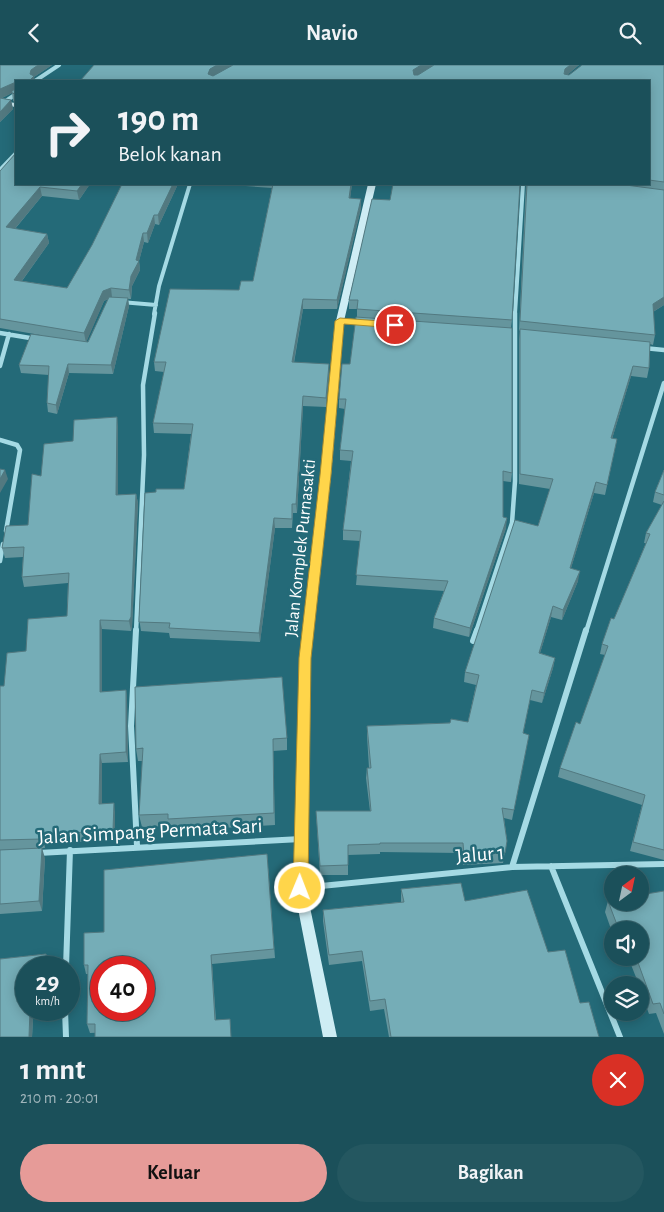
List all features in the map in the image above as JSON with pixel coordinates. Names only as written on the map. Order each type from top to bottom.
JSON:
[{"type":"street","points":[[36,80],[59,65]]},
{"type":"street","points":[[1,103],[15,95]]},
{"type":"street","points":[[1,103],[15,105]]},
{"type":"street","points":[[0,170],[15,154]]},
{"type":"street","points":[[136,846],[131,726],[144,455],[143,385],[159,286],[190,185]]},
{"type":"street","name":"Jalan Komplek Purnasakti","points":[[330,1037],[300,888],[305,658],[326,475],[340,321],[372,185]]},
{"type":"street","points":[[473,641],[512,523],[514,481],[514,334],[523,185]]},
{"type":"street","points":[[112,301],[156,305]]},
{"type":"street","points":[[340,321],[369,323]]},
{"type":"street","points":[[0,333],[39,339]]},
{"type":"street","points":[[505,333],[523,335]]},
{"type":"street","points":[[0,366],[10,334]]},
{"type":"street","points":[[636,347],[664,350]]},
{"type":"street","points":[[512,867],[664,383]]},
{"type":"street","points":[[0,440],[17,445],[20,450],[0,561]]},
{"type":"street","name":"Jalan Simpang Permata Sari","points":[[30,854],[136,846],[302,839]]},
{"type":"street","points":[[66,956],[70,850]]},
{"type":"street","name":"Jalur 1","points":[[300,888],[512,867],[664,864]]},
{"type":"street","points":[[551,866],[620,1037]]},
{"type":"street","points":[[65,1021],[66,1037]]},
{"type":"building","points":[[0,65],[38,65],[31,70],[30,74],[34,76],[30,80],[15,80],[15,82],[0,89]]},
{"type":"building","points":[[94,65],[217,65],[210,69],[208,74],[213,76],[233,65],[421,65],[413,70],[414,75],[418,75],[434,65],[570,65],[565,69],[564,74],[569,75],[582,65],[664,65],[664,182],[650,180],[650,80],[81,80]]},
{"type":"building","points":[[0,98],[11,100],[0,112]]},
{"type":"building","points":[[15,154],[15,185],[81,185],[77,191],[40,187],[6,227],[47,234],[14,280],[67,288],[92,245],[122,185],[173,185],[158,215],[154,215],[147,233],[143,233],[136,260],[139,261],[131,276],[129,290],[111,288],[103,291],[84,333],[0,319],[0,171]]},
{"type":"building","points":[[273,185],[351,185],[349,198],[361,199],[337,300],[303,299],[292,362],[329,364],[326,398],[303,396],[296,504],[292,504],[292,519],[274,518],[259,633],[169,628],[170,623],[139,622],[145,493],[156,492],[156,489],[184,489],[193,424],[153,423],[166,362],[154,362],[170,289],[239,290],[241,281],[253,281]]},
{"type":"building","points":[[393,185],[520,185],[512,320],[357,309],[358,300],[349,300],[372,199],[390,200]]},
{"type":"building","points":[[527,185],[626,185],[664,190],[664,297],[653,304],[655,335],[520,321]]},
{"type":"building","points":[[109,297],[128,298],[111,365],[68,364],[56,405],[47,403],[49,366],[19,365],[31,334],[88,342]]},
{"type":"building","points":[[356,317],[512,328],[512,473],[503,471],[503,517],[507,518],[470,628],[434,618],[448,581],[356,575],[361,531],[343,530],[353,451],[340,450],[346,399],[339,399],[342,364],[350,364]]},
{"type":"building","points":[[520,329],[650,342],[649,368],[633,366],[611,438],[617,439],[607,485],[596,482],[570,568],[580,571],[563,610],[553,606],[539,653],[555,658],[544,693],[532,690],[523,733],[529,735],[514,810],[502,808],[507,841],[505,853],[464,855],[463,843],[348,845],[348,865],[320,866],[316,811],[371,811],[367,768],[371,768],[367,726],[450,723],[451,719],[468,722],[479,675],[465,672],[515,520],[538,526],[553,479],[520,474]]},
{"type":"building","points":[[117,417],[116,495],[136,494],[131,617],[129,621],[100,620],[100,692],[126,690],[126,752],[100,754],[99,804],[114,803],[113,830],[43,835],[42,839],[0,840],[0,686],[4,686],[7,653],[26,651],[28,619],[67,616],[69,573],[22,577],[24,547],[2,548],[6,526],[28,525],[32,474],[41,476],[44,444],[73,441],[74,420]]},
{"type":"building","points":[[0,469],[5,470],[0,479]]},
{"type":"building","points":[[664,470],[664,495],[655,492]]},
{"type":"building","points":[[664,501],[664,850],[633,842],[645,795],[560,768],[576,722],[580,724],[608,646],[602,644],[611,618],[614,619],[650,534],[646,533]]},
{"type":"building","points":[[282,677],[287,738],[273,739],[274,813],[168,819],[168,814],[139,815],[143,748],[136,749],[135,687]]},
{"type":"building","points":[[42,848],[39,901],[0,904],[0,850]]},
{"type":"building","points":[[267,854],[274,949],[211,955],[215,1020],[230,1019],[231,1037],[95,1037],[95,1024],[87,1024],[88,965],[84,965],[84,933],[104,932],[104,870]]},
{"type":"building","points":[[461,883],[465,901],[527,890],[548,952],[565,950],[580,1003],[589,1002],[599,1037],[391,1037],[385,999],[370,1001],[362,951],[329,955],[323,910],[404,902],[401,889]]},
{"type":"building","points":[[664,891],[664,1014],[660,1003],[653,1004],[649,993],[649,976],[643,976],[639,966],[649,966],[649,921],[616,921],[612,911],[649,911],[649,894]]},
{"type":"building","points":[[46,954],[46,956],[28,956]]},
{"type":"building","points":[[15,957],[15,1021],[30,1021],[29,1037],[0,1037],[0,959]]},
{"type":"route","points":[[300,888],[305,658],[326,475],[340,321],[395,325]]}]
